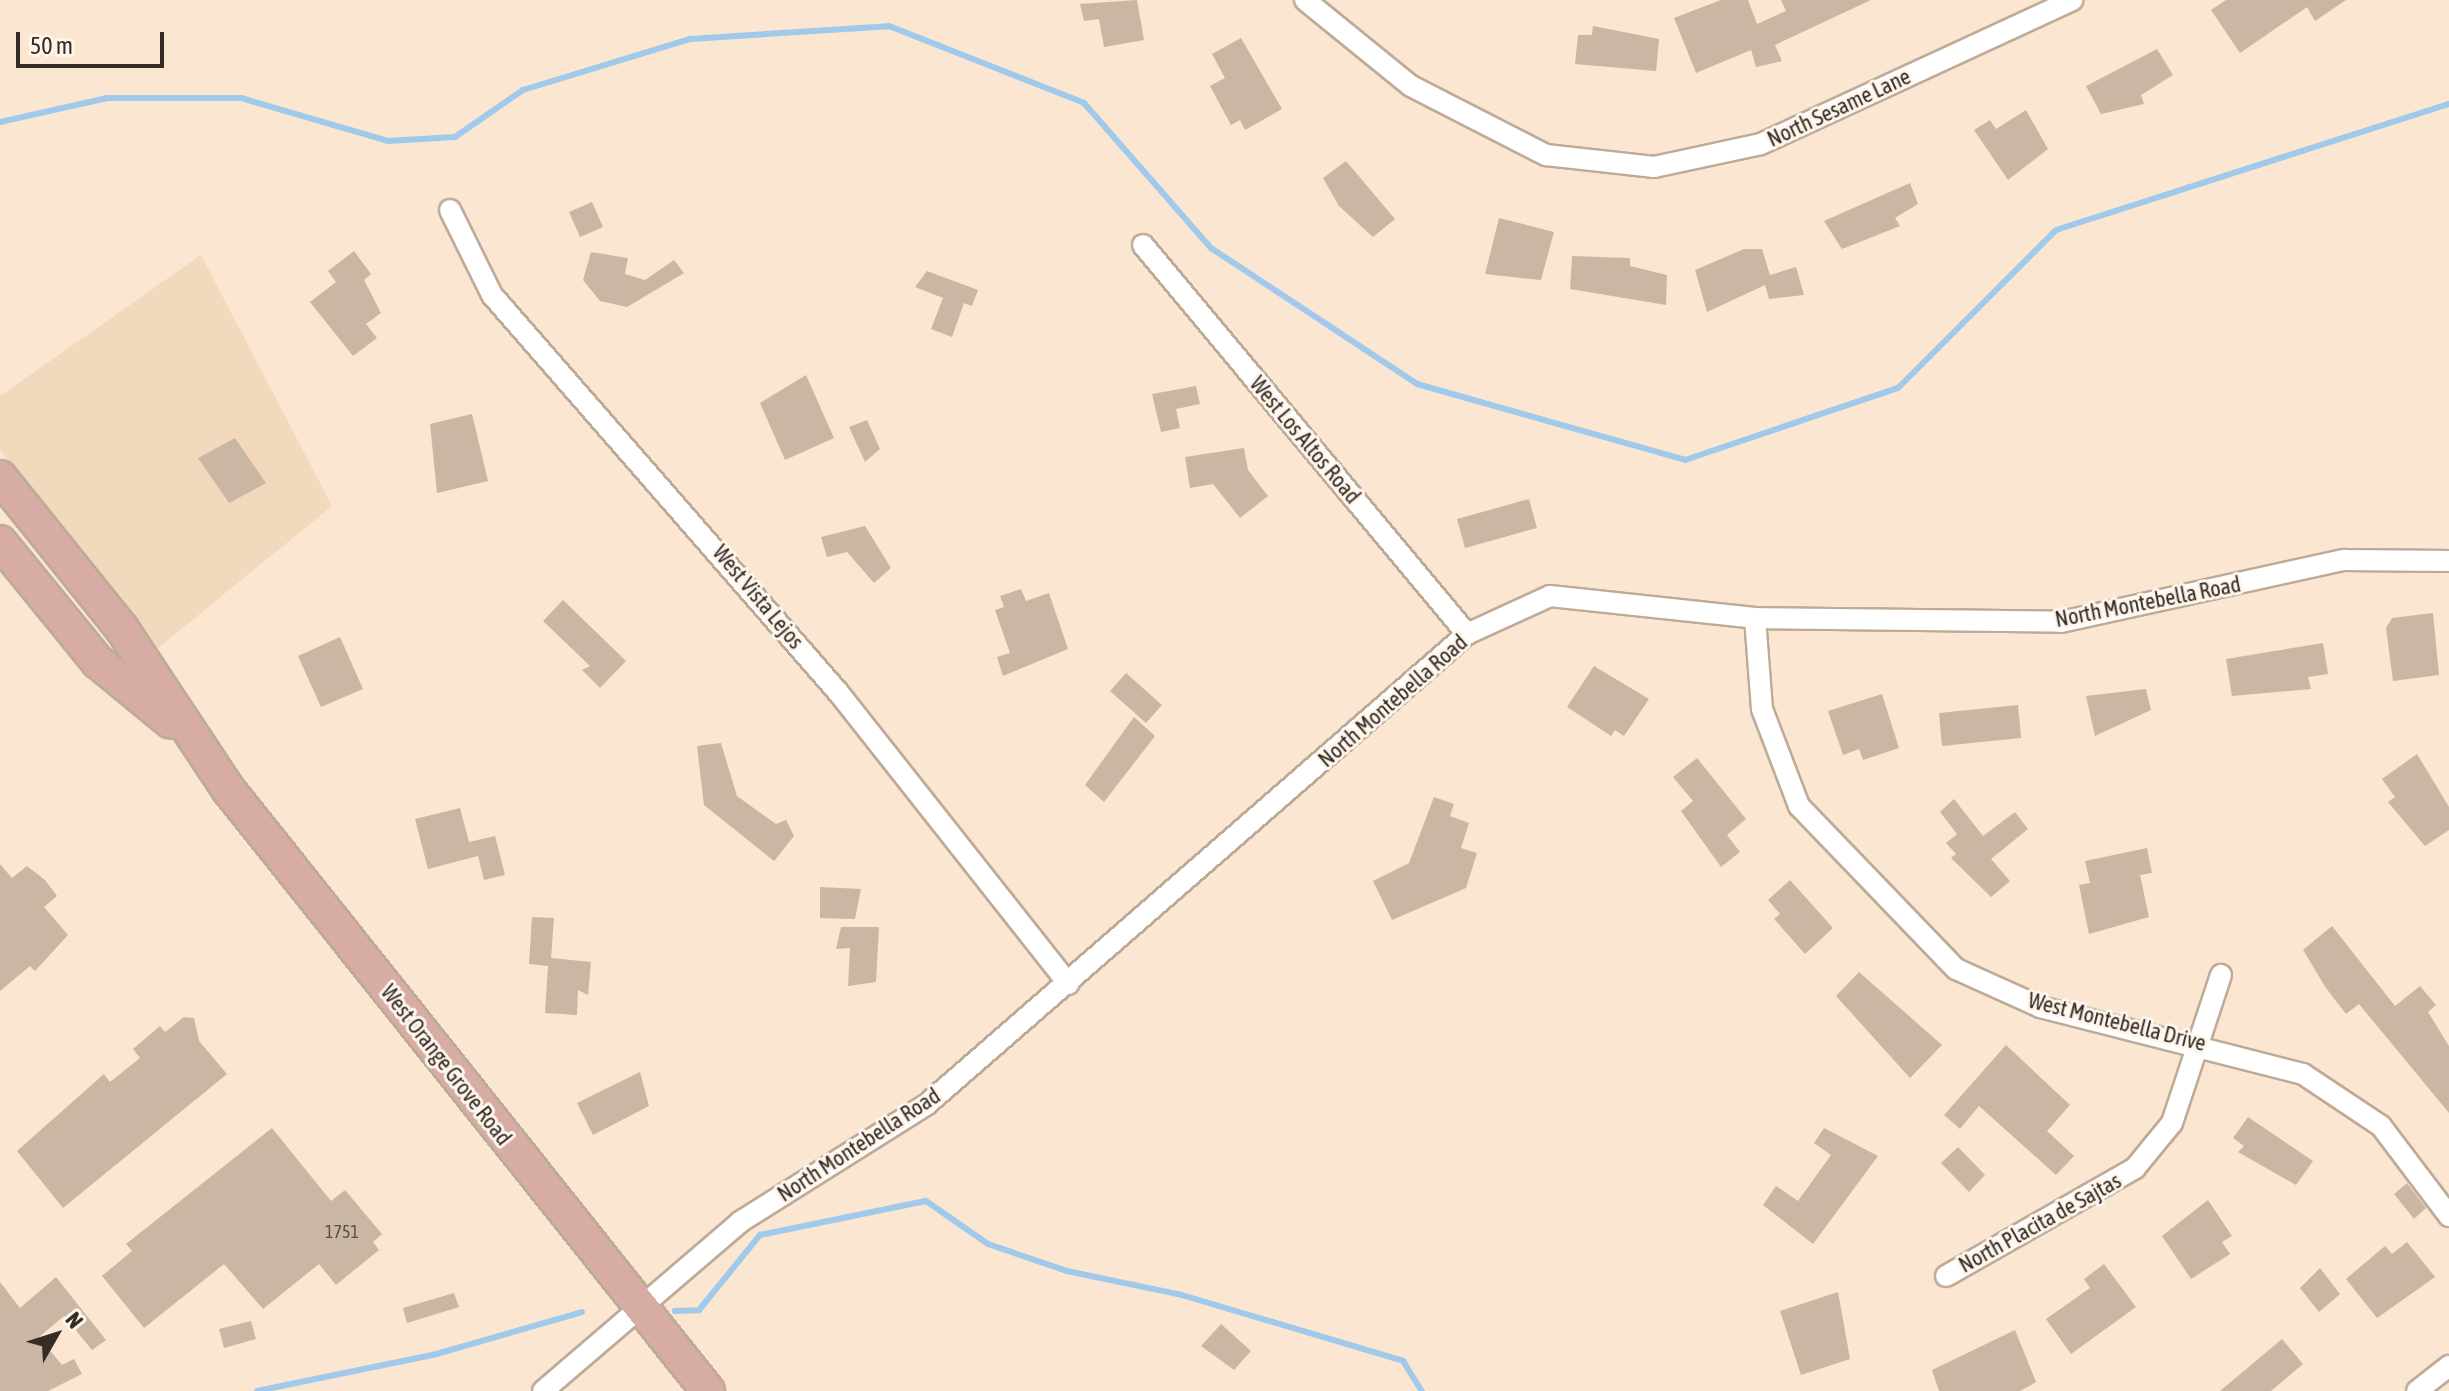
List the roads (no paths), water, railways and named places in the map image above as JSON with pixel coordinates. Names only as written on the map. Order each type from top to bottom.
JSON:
[{"type":"main road","name":"West Orange Grove Road","points":[[0,477],[122,629],[189,737],[708,1391]]},
{"type":"main road","name":"West Orange Grove Road","points":[[0,542],[98,662],[189,737]]},
{"type":"street","name":"North Sesame Lane","points":[[1305,0],[1411,86],[1546,155],[1654,167],[1761,144],[2072,0]]},
{"type":"street","name":"West Vista Lejos","points":[[450,210],[492,295],[830,682],[1069,984]]},
{"type":"street","name":"West Los Altos Road","points":[[1143,245],[1467,634]]},
{"type":"street","name":"North Montebella Road","points":[[543,1391],[740,1222],[926,1105],[1069,984],[1467,634],[1550,596],[1755,618],[2061,622],[2344,560],[2449,561]]},
{"type":"street","name":"West Montebella Drive","points":[[1755,618],[1762,709],[1799,806],[1956,969],[2040,1007],[2198,1042],[2303,1074],[2344,1094],[2381,1126],[2449,1216]]},
{"type":"street","name":"North Placita de Sajtas","points":[[1946,1276],[2135,1168],[2172,1123],[2221,975]]},
{"type":"street","points":[[2429,1387],[2449,1366]]},
{"type":"waterway","points":[[0,122],[107,98],[241,98],[388,141],[455,137],[523,90],[690,39],[889,26],[1084,103],[1211,248],[1417,384],[1685,460],[1898,388],[2056,230],[2449,104]]},
{"type":"waterway","points":[[675,1311],[699,1310],[760,1235],[926,1201],[988,1244],[1067,1271],[1182,1295],[1403,1361],[1422,1391]]},
{"type":"waterway","points":[[257,1391],[433,1355],[582,1312]]}]
